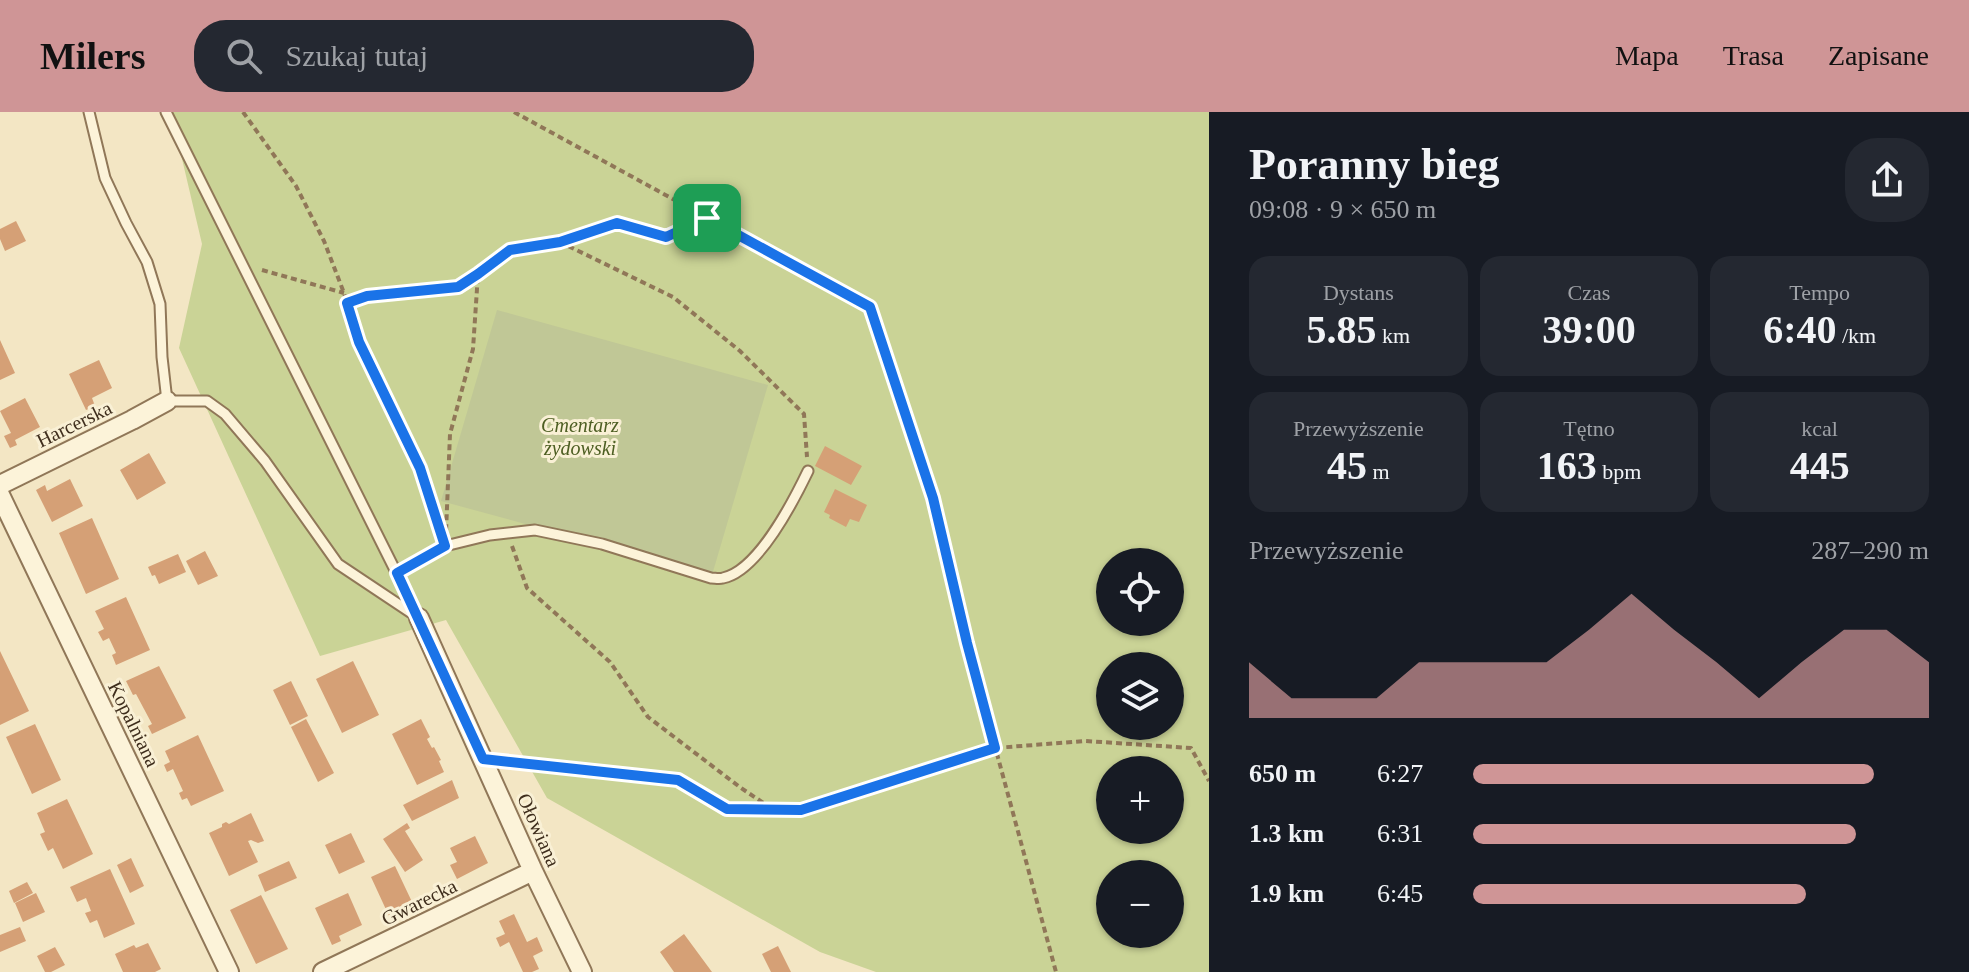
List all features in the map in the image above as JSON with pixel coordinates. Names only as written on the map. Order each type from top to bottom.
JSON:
[{"type":"street","name":"Harcerska","points":[[0,485],[167,401]]},
{"type":"street","name":"Kopalniana","points":[[0,495],[229,972]]},
{"type":"street","name":"Ołowiana","points":[[419,618],[582,972]]},
{"type":"street","name":"Gwarecka","points":[[323,972],[533,871]]},
{"type":"lane","points":[[89,112],[105,178],[147,262],[160,304],[167,401],[207,401],[225,414],[265,461],[338,564],[419,618]]},
{"type":"lane","points":[[166,112],[419,618]]},
{"type":"lane","points":[[397,573],[445,546],[480,537],[535,530],[602,544],[711,578],[725,578],[743,568],[766,543],[808,471]]},
{"type":"path","points":[[243,112],[296,186],[324,241],[359,342],[420,468],[445,546]]},
{"type":"path","points":[[514,112],[870,307],[933,498],[967,643],[1056,972]]},
{"type":"path","points":[[347,303],[367,296],[458,287],[510,250],[560,242],[617,223],[666,237],[707,218]]},
{"type":"path","points":[[560,242],[673,297],[740,351],[804,414],[808,471]]},
{"type":"path","points":[[243,264],[344,293]]},
{"type":"path","points":[[445,546],[450,434],[473,349],[478,274]]},
{"type":"path","points":[[507,533],[527,588],[610,662],[648,717],[773,810]]},
{"type":"path","points":[[483,759],[678,780],[727,809],[801,810],[995,748],[1086,741],[1191,748],[1209,781]]},
{"type":"green space","points":[[171,112],[1209,112],[1209,972],[876,972],[820,952],[547,798],[446,620],[320,656],[179,348],[202,244]]},
{"type":"green space","name":"Cmentarz żydowski","points":[[497,310],[768,385],[712,575],[441,501]]},
{"type":"building","points":[[16,221],[26,241],[5,251],[0,229]]},
{"type":"building","points":[[0,340],[15,373],[0,380]]},
{"type":"building","points":[[99,360],[112,388],[92,398],[95,406],[86,410],[69,374]]},
{"type":"building","points":[[25,398],[40,427],[15,440],[17,445],[10,448],[4,436],[11,433],[0,411]]},
{"type":"building","points":[[825,446],[862,466],[851,485],[815,466]]},
{"type":"building","points":[[149,453],[166,483],[137,500],[120,470]]},
{"type":"building","points":[[70,479],[83,506],[52,522],[36,490],[45,485],[47,491]]},
{"type":"building","points":[[835,489],[867,505],[859,522],[850,519],[846,527],[824,512]]},
{"type":"building","points":[[92,518],[119,579],[86,594],[59,533]]},
{"type":"building","points":[[205,551],[218,576],[198,585],[186,561]]},
{"type":"building","points":[[178,554],[186,572],[159,584],[148,567]]},
{"type":"building","points":[[126,597],[150,650],[116,665],[112,655],[116,653],[109,638],[103,641],[98,632],[104,629],[95,611]]},
{"type":"building","points":[[0,651],[29,711],[0,725]]},
{"type":"building","points":[[353,661],[379,715],[342,733],[316,679]]},
{"type":"building","points":[[159,666],[186,718],[152,734],[148,726],[152,724],[126,681]]},
{"type":"building","points":[[291,681],[308,716],[290,725],[273,690]]},
{"type":"building","points":[[306,719],[334,773],[318,782],[291,727]]},
{"type":"building","points":[[421,719],[430,737],[427,739],[441,760],[444,772],[417,785],[392,734]]},
{"type":"building","points":[[35,724],[61,780],[32,794],[6,737]]},
{"type":"building","points":[[198,735],[224,791],[191,806],[187,798],[182,800],[179,793],[183,791],[173,769],[167,772],[164,765],[170,762],[165,751]]},
{"type":"building","points":[[452,780],[459,798],[412,821],[403,805]]},
{"type":"building","points":[[67,799],[93,854],[63,869],[53,848],[48,851],[40,834],[45,832],[37,813]]},
{"type":"building","points":[[251,813],[264,841],[248,841],[258,862],[229,876],[209,833],[226,822],[229,824]]},
{"type":"building","points":[[407,823],[410,828],[405,831],[423,860],[405,872],[383,839]]},
{"type":"building","points":[[351,833],[365,862],[339,874],[325,845]]},
{"type":"building","points":[[475,836],[488,863],[457,879],[450,865],[457,862],[450,848]]},
{"type":"building","points":[[131,858],[144,886],[130,893],[117,865]]},
{"type":"building","points":[[289,861],[297,878],[265,892],[258,875]]},
{"type":"building","points":[[395,866],[413,904],[389,916],[371,877]]},
{"type":"building","points":[[110,869],[135,924],[104,938],[97,920],[90,923],[85,913],[91,911],[86,898],[77,902],[70,887]]},
{"type":"building","points":[[27,882],[33,893],[14,903],[9,891]]},
{"type":"building","points":[[36,893],[45,912],[23,922],[15,903]]},
{"type":"building","points":[[348,893],[362,925],[339,936],[341,941],[332,945],[315,908]]},
{"type":"building","points":[[261,895],[288,949],[256,964],[230,910]]},
{"type":"building","points":[[514,914],[527,942],[537,937],[543,951],[533,956],[539,969],[532,972],[523,972],[509,942],[500,947],[496,938],[505,934],[499,921]]},
{"type":"building","points":[[20,927],[26,941],[0,952],[0,935]]},
{"type":"building","points":[[684,934],[712,972],[674,972],[660,952]]},
{"type":"building","points":[[148,943],[161,969],[155,972],[123,972],[115,954],[134,945],[136,948]]},
{"type":"building","points":[[778,946],[791,972],[771,972],[762,954]]},
{"type":"building","points":[[55,947],[65,965],[45,972],[37,956]]},
{"type":"route","points":[[707,218],[870,307],[933,498],[995,748],[801,810],[727,809],[678,780],[483,759],[397,573],[445,546],[420,468],[359,342],[347,303],[367,296],[458,287],[510,250],[560,242],[617,223],[666,237],[707,218]]}]
